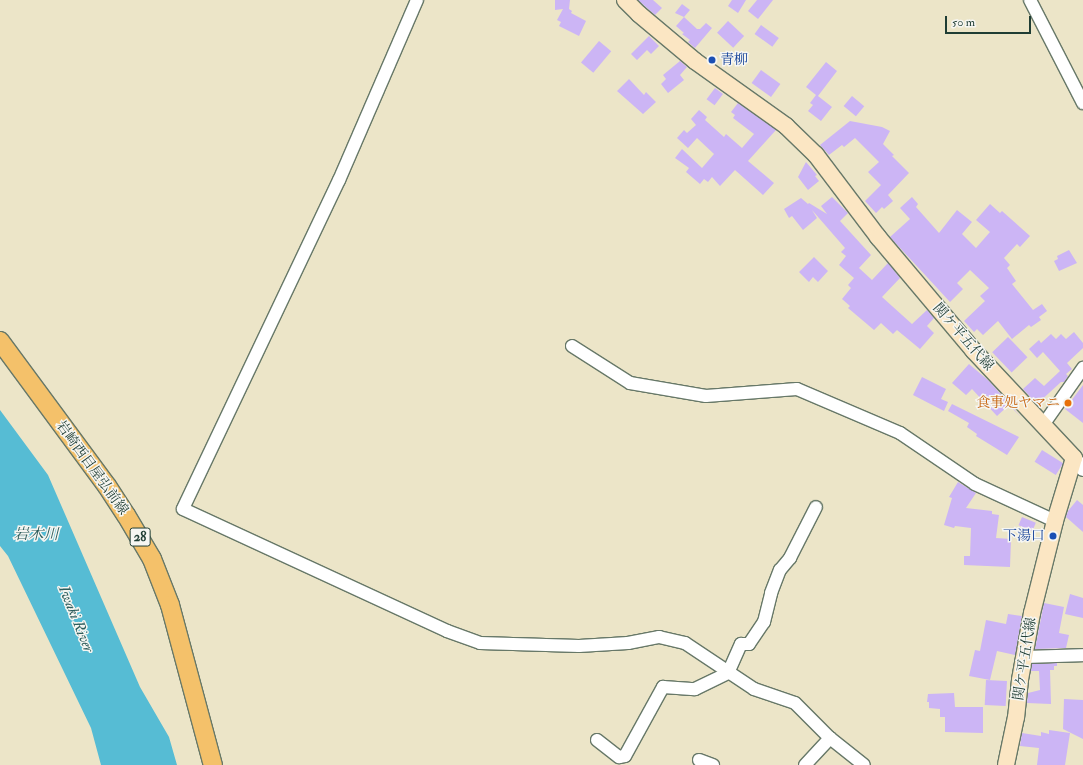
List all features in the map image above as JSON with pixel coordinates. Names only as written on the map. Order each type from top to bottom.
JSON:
[{"type":"main road","name":"関ケ平五代線","points":[[625,0],[639,14],[695,61],[786,126],[816,155],[878,238],[973,350],[1079,463],[1055,521],[1032,613],[1024,657],[1016,717],[1006,765]]},
{"type":"main road","name":"岩崎西目屋弘前線","points":[[0,342],[107,486],[126,514],[152,559],[170,605],[213,765]]},
{"type":"street","points":[[417,0],[339,180],[182,509],[440,627],[480,643],[579,646],[628,643],[659,637],[685,643],[754,689],[795,703],[830,738],[864,765]]},
{"type":"street","points":[[1030,0],[1083,103]]},
{"type":"street","points":[[572,346],[630,383],[706,396],[797,389],[900,433],[975,484],[1055,521]]},
{"type":"street","points":[[1043,425],[1083,368]]},
{"type":"street","points":[[597,740],[619,757],[625,756],[663,687],[696,689],[728,673],[740,644],[749,644],[764,622],[771,593],[780,570],[790,558],[816,507]]},
{"type":"street","points":[[1024,657],[1083,655]]},
{"type":"street","points":[[805,765],[830,738]]},
{"type":"street","points":[[699,760],[713,765]]},
{"type":"water","name":"岩木川","points":[[0,410],[48,475],[140,687],[169,737],[177,765],[101,765],[91,728],[8,556],[0,546]]},
{"type":"building","points":[[555,0],[570,0],[569,9],[572,11],[571,13],[586,21],[579,36],[559,26],[561,22],[557,20],[563,9],[555,10]]},
{"type":"building","points":[[638,0],[653,0],[662,8],[655,15]]},
{"type":"building","points":[[732,0],[746,0],[738,13],[728,6]]},
{"type":"building","points":[[757,0],[773,0],[758,19],[748,11]]},
{"type":"building","points":[[682,4],[690,10],[684,17],[675,13]]},
{"type":"building","points":[[684,17],[697,29],[700,29],[706,23],[712,28],[695,48],[688,42],[690,40],[682,34],[684,33],[676,26]]},
{"type":"building","points":[[728,21],[744,36],[733,48],[717,33]]},
{"type":"building","points":[[761,25],[779,38],[772,47],[755,34]]},
{"type":"building","points":[[649,36],[659,46],[651,54],[647,50],[637,60],[631,54]]},
{"type":"building","points":[[599,41],[611,51],[593,73],[581,62]]},
{"type":"building","points":[[680,61],[687,67],[680,75],[684,80],[668,93],[661,84],[666,79],[663,75]]},
{"type":"building","points":[[826,62],[837,71],[818,96],[832,107],[821,121],[808,111],[813,105],[810,103],[816,95],[806,87]]},
{"type":"building","points":[[761,70],[780,84],[771,97],[752,83]]},
{"type":"building","points":[[629,79],[644,95],[646,92],[656,102],[643,114],[617,91]]},
{"type":"building","points":[[715,88],[723,94],[715,105],[707,99]]},
{"type":"building","points":[[852,96],[864,106],[856,116],[844,106]]},
{"type":"building","points":[[738,103],[776,130],[748,161],[774,183],[763,195],[735,170],[720,186],[712,177],[708,182],[704,179],[700,184],[686,172],[689,168],[675,158],[682,149],[702,168],[714,154],[697,138],[688,148],[677,138],[684,130],[687,133],[696,125],[691,119],[699,110],[707,117],[705,120],[724,137],[726,134],[742,148],[754,134],[733,118],[735,115],[731,112]]},
{"type":"building","points":[[850,121],[882,127],[890,131],[883,144],[894,155],[892,156],[909,173],[888,195],[893,201],[884,209],[882,207],[876,213],[865,201],[881,185],[868,172],[879,162],[855,138],[844,147],[842,145],[829,155],[820,145]]},
{"type":"building","points":[[806,162],[817,175],[815,176],[819,181],[808,190],[798,177]]},
{"type":"building","points":[[832,197],[848,213],[840,221],[871,255],[859,268],[872,280],[888,263],[900,278],[882,297],[912,324],[927,310],[934,318],[927,326],[934,333],[920,349],[897,330],[893,334],[881,323],[874,330],[848,308],[850,306],[842,299],[851,288],[848,285],[854,278],[839,265],[846,256],[841,252],[845,248],[812,210],[817,218],[803,230],[792,216],[789,218],[784,209],[801,198],[808,204],[809,203],[827,214],[821,206]]},
{"type":"building","points":[[912,197],[918,204],[916,207],[939,233],[957,210],[972,222],[962,234],[976,248],[990,232],[976,220],[990,204],[1000,213],[1002,211],[1030,236],[1020,247],[1017,244],[1004,258],[1010,265],[1007,268],[1016,281],[1012,284],[1033,310],[1042,304],[1047,311],[1039,317],[1041,320],[1031,327],[1029,325],[1012,339],[998,321],[983,335],[977,329],[974,332],[964,321],[985,301],[980,296],[989,288],[970,270],[957,283],[963,289],[950,302],[890,237],[910,219],[900,208]]},
{"type":"building","points":[[1069,250],[1077,263],[1059,271],[1054,261],[1058,259],[1057,256]]},
{"type":"building","points":[[814,257],[828,271],[818,282],[813,277],[809,282],[799,272]]},
{"type":"building","points":[[1074,332],[1083,343],[1083,348],[1067,363],[1072,369],[1066,374],[1068,376],[1064,382],[1061,382],[1037,404],[1023,389],[1035,378],[1044,386],[1060,371],[1043,352],[1037,358],[1029,349],[1039,340],[1041,343],[1051,334],[1056,339],[1061,334],[1066,339]]},
{"type":"building","points":[[1008,337],[1027,357],[1012,372],[992,352]]},
{"type":"building","points":[[969,364],[989,381],[1021,417],[1009,405],[997,416],[972,389],[966,395],[952,383]]},
{"type":"building","points":[[922,377],[946,389],[941,399],[948,402],[944,411],[913,395]]},
{"type":"building","points":[[1083,385],[1083,423],[1065,409]]},
{"type":"building","points":[[952,404],[1019,437],[1007,455],[976,436],[977,434],[967,427],[969,423],[948,411]]},
{"type":"building","points":[[1042,450],[1063,463],[1056,475],[1035,462]]},
{"type":"building","points":[[958,482],[976,493],[966,508],[992,511],[992,514],[999,515],[996,538],[1011,539],[1010,567],[964,565],[964,556],[970,556],[971,528],[955,526],[954,528],[944,525],[952,498],[949,497]]},
{"type":"building","points":[[1077,500],[1083,505],[1083,532],[1066,517],[1068,511]]},
{"type":"building","points":[[1022,517],[1036,523],[1032,531],[1018,525]]},
{"type":"building","points":[[1070,594],[1083,598],[1083,618],[1065,614]]},
{"type":"building","points":[[1044,603],[1064,607],[1059,633],[1069,635],[1066,648],[1035,649]]},
{"type":"building","points":[[1008,614],[1022,616],[1015,655],[997,651],[990,680],[969,676],[975,650],[980,651],[986,620],[1006,624]]},
{"type":"building","points":[[1057,663],[1057,666],[1054,666],[1054,670],[1050,670],[1051,704],[1027,703],[1028,693],[1040,690],[1039,671],[1031,671],[1032,664]]},
{"type":"building","points":[[986,680],[1007,681],[1006,706],[985,705]]},
{"type":"building","points":[[954,693],[955,707],[983,707],[983,733],[945,732],[945,717],[940,717],[940,709],[929,708],[929,702],[927,702],[928,694]]},
{"type":"building","points":[[1064,699],[1083,700],[1083,739],[1063,729]]},
{"type":"building","points":[[1049,730],[1070,733],[1065,765],[1037,765],[1039,748],[1020,746],[1022,733],[1041,736],[1041,732],[1049,734]]},
{"type":"place","name":"青柳","points":[[712,60]]},
{"type":"place","name":"食事処ヤマニ","points":[[1068,403]]},
{"type":"place","name":"下湯口","points":[[1053,536]]},
{"type":"water label","name":"Iwaki River","points":[[76,619]]}]
